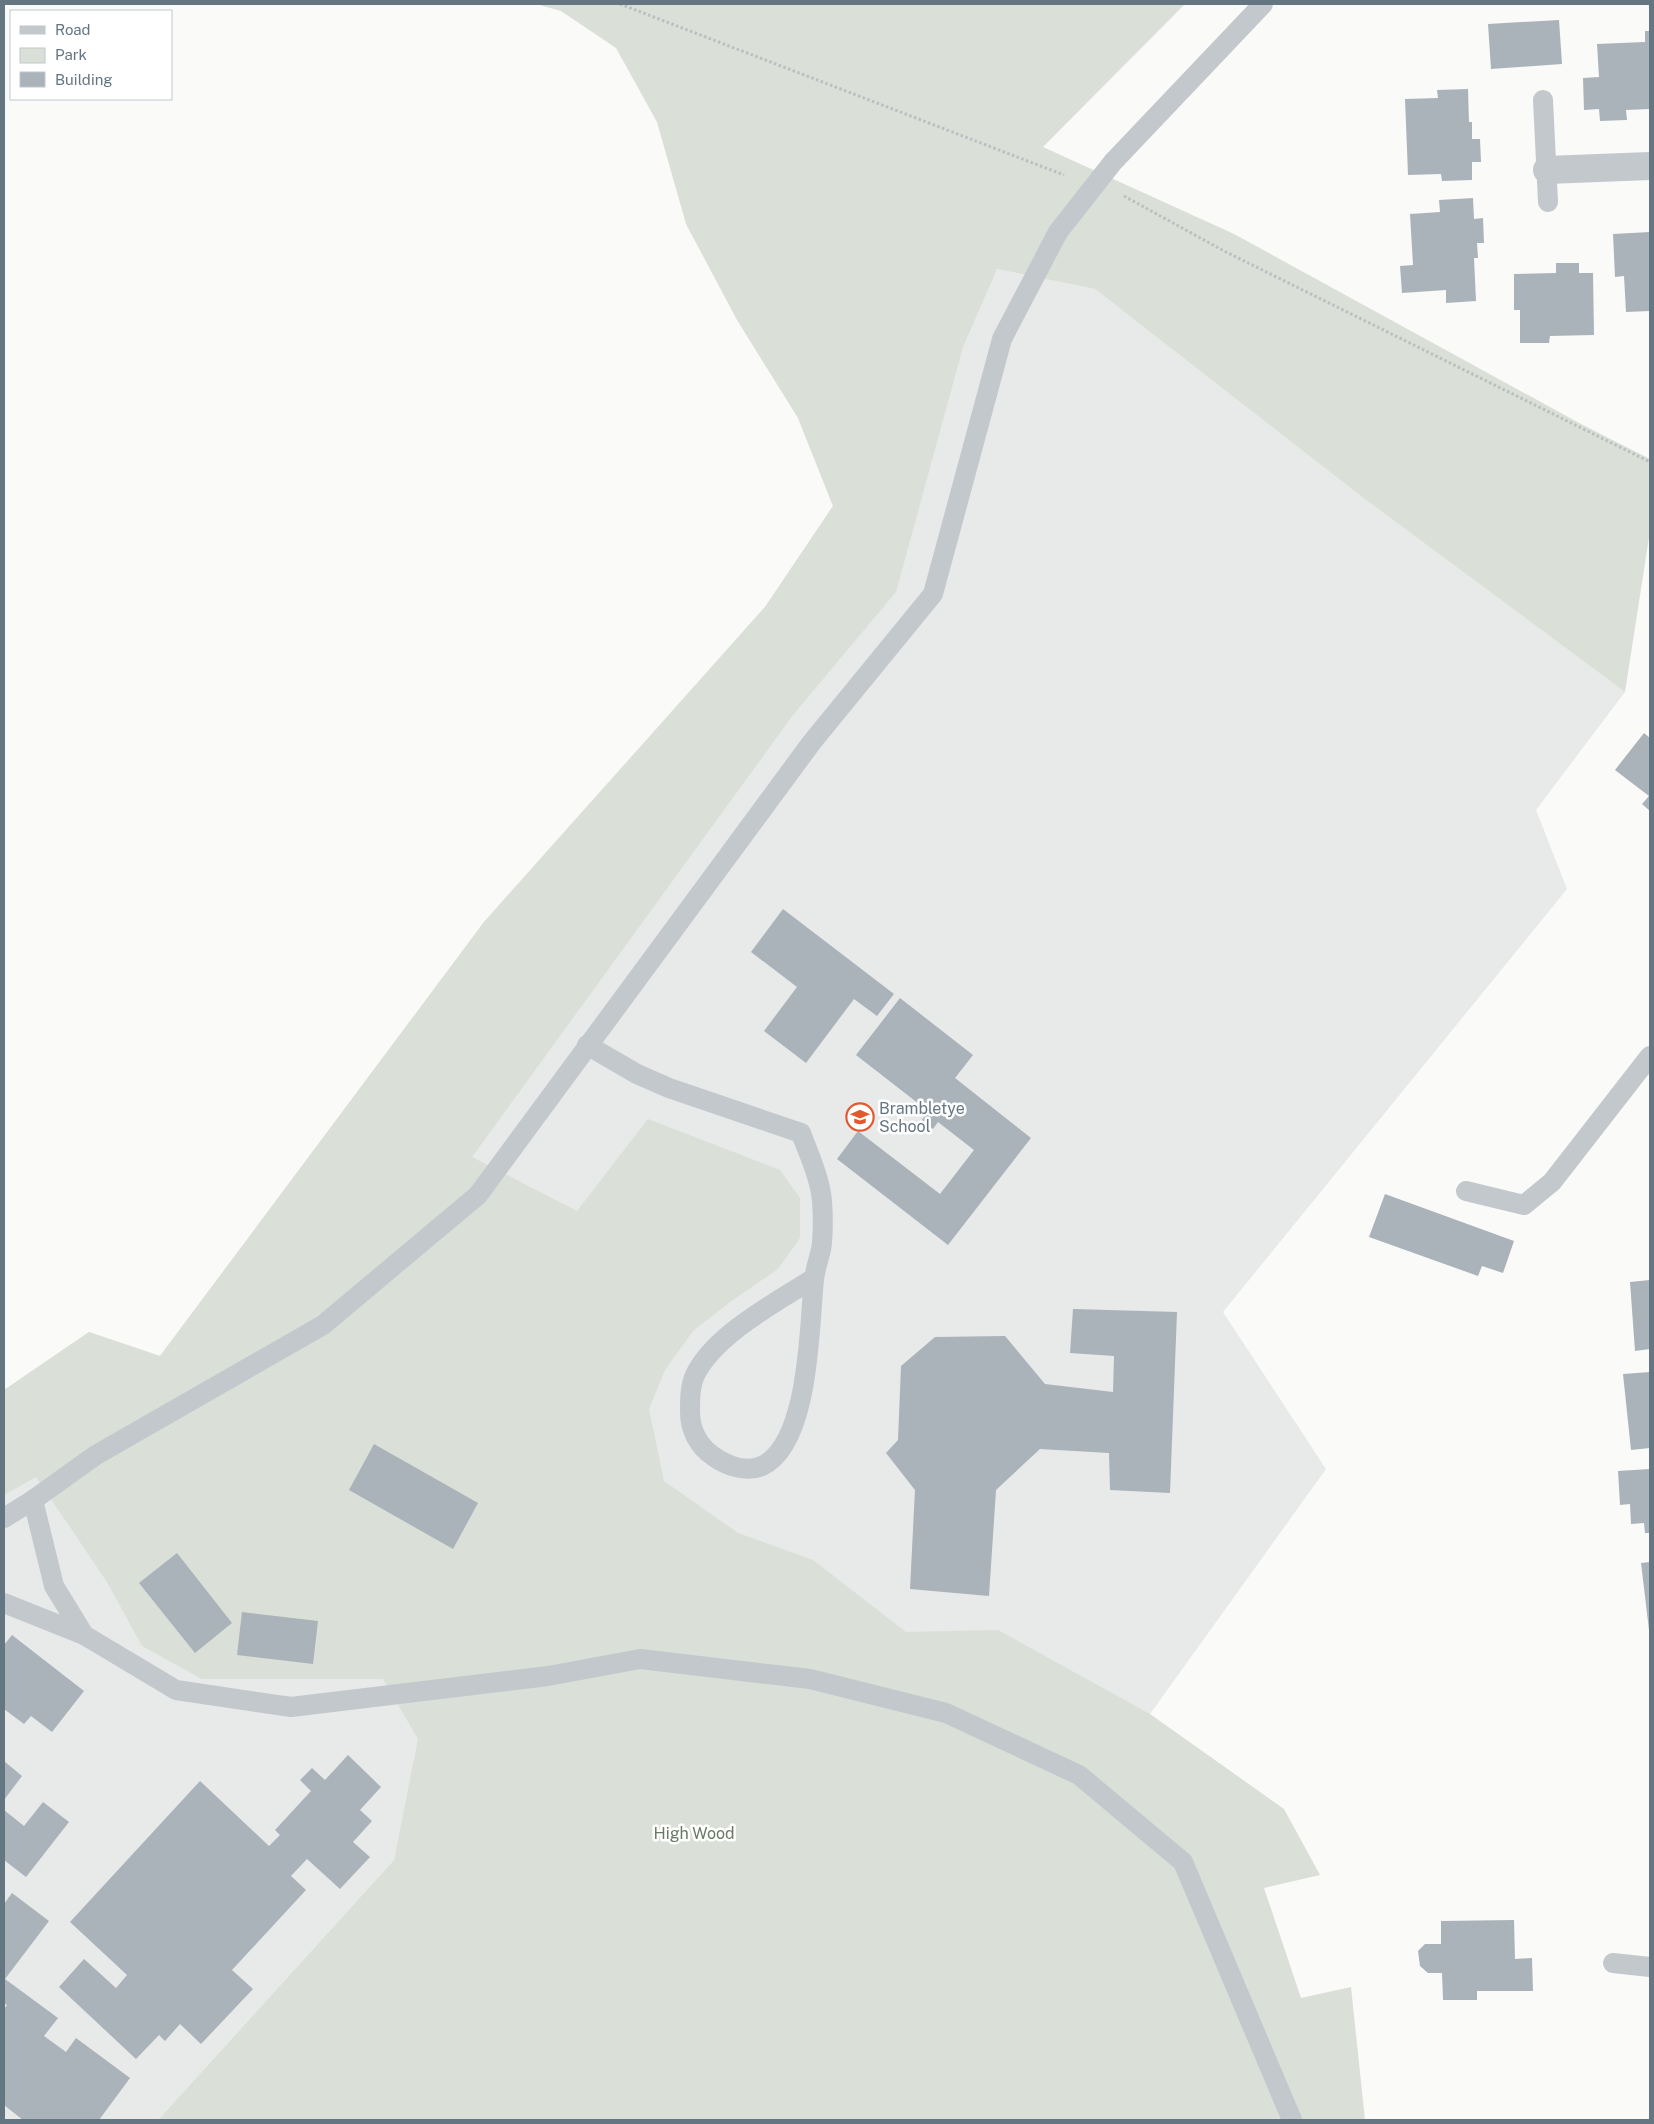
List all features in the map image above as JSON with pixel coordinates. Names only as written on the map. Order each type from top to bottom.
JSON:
[{"type":"street","points":[[1547,170],[1650,166]]},
{"type":"lane","points":[[4,1518],[33,1500],[96,1455],[323,1325],[478,1195],[812,742],[933,594],[1002,339],[1058,232],[1113,162],[1263,4]]},
{"type":"lane","points":[[1543,100],[1548,202]]},
{"type":"lane","points":[[587,1046],[637,1074],[669,1088],[801,1133],[816,1174],[822,1200],[822,1243],[814,1278],[803,1393],[788,1438],[780,1454],[762,1466],[744,1469],[724,1464],[708,1453],[690,1426],[690,1390],[695,1375],[705,1360],[737,1328],[814,1278]]},
{"type":"lane","points":[[1466,1191],[1524,1206],[1552,1182],[1650,1056]]},
{"type":"lane","points":[[33,1500],[54,1586],[84,1635]]},
{"type":"lane","points":[[4,1603],[84,1635],[176,1690],[291,1707],[548,1676],[640,1659],[810,1679],[946,1713],[1079,1775],[1183,1862],[1292,2120]]},
{"type":"lane","points":[[1612,1962],[1650,1967]]},
{"type":"path","points":[[620,4],[1066,176]]},
{"type":"path","points":[[1120,195],[1224,251],[1650,462]]},
{"type":"shaded area","name":"Brambletye School","points":[[997,269],[1095,289],[1362,497],[1625,692],[1536,810],[1567,889],[1223,1312],[1326,1469],[1150,1714],[1109,1782],[419,1739],[394,1860],[158,2120],[4,2120],[4,1390],[89,1332],[160,1356],[484,922],[765,607],[833,506],[798,418]]},
{"type":"green space","name":"High Wood","points":[[536,4],[1185,4],[1043,147],[1234,234],[1581,424],[1650,459],[1650,531],[1625,692],[1362,497],[1095,289],[997,269],[963,347],[896,592],[793,715],[472,1157],[577,1211],[648,1119],[780,1170],[800,1198],[800,1238],[778,1269],[730,1302],[693,1331],[665,1370],[649,1409],[664,1481],[738,1533],[813,1560],[906,1632],[998,1630],[1150,1714],[1284,1809],[1320,1875],[1264,1888],[1301,1998],[1351,1987],[1365,2120],[158,2120],[394,1860],[418,1739],[383,1679],[202,1679],[142,1646],[107,1582],[36,1477],[4,1495],[4,1390],[89,1332],[160,1356],[484,922],[765,607],[833,506],[798,418],[737,320],[686,224],[657,122],[616,48],[561,11]]},
{"type":"building","points":[[1559,20],[1562,64],[1491,69],[1488,24]]},
{"type":"building","points":[[1645,31],[1650,31],[1650,109],[1626,110],[1627,120],[1600,121],[1599,109],[1584,110],[1583,78],[1599,77],[1597,44],[1645,42]]},
{"type":"building","points":[[1468,89],[1469,122],[1472,122],[1472,139],[1480,139],[1481,162],[1472,162],[1472,180],[1442,181],[1441,174],[1408,175],[1405,99],[1438,98],[1437,90]]},
{"type":"building","points":[[1473,198],[1474,219],[1483,218],[1484,243],[1477,243],[1478,258],[1474,258],[1476,301],[1446,303],[1446,290],[1402,293],[1400,266],[1413,265],[1410,214],[1440,212],[1439,200]]},
{"type":"building","points":[[1650,232],[1650,311],[1626,312],[1624,276],[1615,277],[1613,234]]},
{"type":"building","points":[[1556,263],[1579,263],[1579,273],[1593,273],[1594,335],[1550,336],[1549,343],[1520,343],[1520,310],[1514,310],[1514,274],[1556,273]]},
{"type":"building","points":[[1644,733],[1650,738],[1650,811],[1642,804],[1649,796],[1615,770]]},
{"type":"building","points":[[783,909],[894,994],[877,1016],[854,999],[806,1063],[764,1031],[797,987],[751,952]]},
{"type":"building","points":[[900,998],[973,1055],[955,1078],[1031,1138],[948,1245],[837,1159],[858,1131],[940,1194],[974,1150],[938,1122],[933,1129],[922,1120],[928,1111],[856,1055]]},
{"type":"building","points":[[1385,1194],[1514,1241],[1503,1273],[1482,1266],[1478,1276],[1369,1237]]},
{"type":"building","points":[[1650,1280],[1650,1349],[1635,1351],[1630,1282]]},
{"type":"building","points":[[1073,1309],[1177,1312],[1170,1493],[1110,1490],[1109,1453],[1040,1449],[996,1490],[989,1596],[910,1589],[915,1490],[886,1453],[898,1440],[901,1366],[935,1337],[1005,1336],[1045,1384],[1113,1392],[1114,1356],[1070,1353]]},
{"type":"building","points":[[1650,1372],[1650,1448],[1631,1450],[1623,1374]]},
{"type":"building","points":[[374,1444],[478,1503],[453,1549],[349,1490]]},
{"type":"building","points":[[1650,1469],[1650,1533],[1645,1533],[1644,1523],[1631,1524],[1630,1504],[1620,1505],[1618,1471]]},
{"type":"building","points":[[177,1553],[232,1623],[195,1653],[139,1583]]},
{"type":"building","points":[[1650,1562],[1650,1630],[1649,1630],[1641,1563]]},
{"type":"building","points":[[242,1612],[318,1621],[313,1664],[237,1655]]},
{"type":"building","points":[[12,1635],[84,1691],[52,1732],[31,1716],[24,1724],[4,1709],[4,1645]]},
{"type":"building","points":[[348,1755],[381,1787],[360,1810],[372,1821],[353,1842],[370,1857],[340,1889],[307,1859],[291,1876],[306,1890],[232,1970],[253,1989],[201,2044],[180,2024],[165,2041],[159,2035],[136,2059],[59,1987],[84,1959],[116,1988],[127,1975],[70,1922],[200,1781],[269,1846],[280,1835],[275,1830],[311,1791],[300,1780],[312,1768],[325,1780]]},
{"type":"building","points":[[4,1761],[22,1776],[4,1800]]},
{"type":"building","points":[[43,1802],[69,1822],[26,1877],[4,1860],[4,1810],[24,1826]]},
{"type":"building","points":[[12,1893],[49,1921],[5,1979],[58,2018],[44,2036],[66,2052],[76,2038],[130,2078],[99,2120],[23,2120],[4,2105],[4,2009],[7,2005],[4,2003],[4,1904]]},
{"type":"building","points":[[1514,1920],[1515,1959],[1532,1958],[1533,1991],[1477,1991],[1477,2000],[1443,2000],[1442,1973],[1428,1973],[1420,1966],[1418,1951],[1425,1944],[1441,1944],[1441,1921]]},
{"type":"place","name":"Brambletye School","points":[[860,1117]]}]
